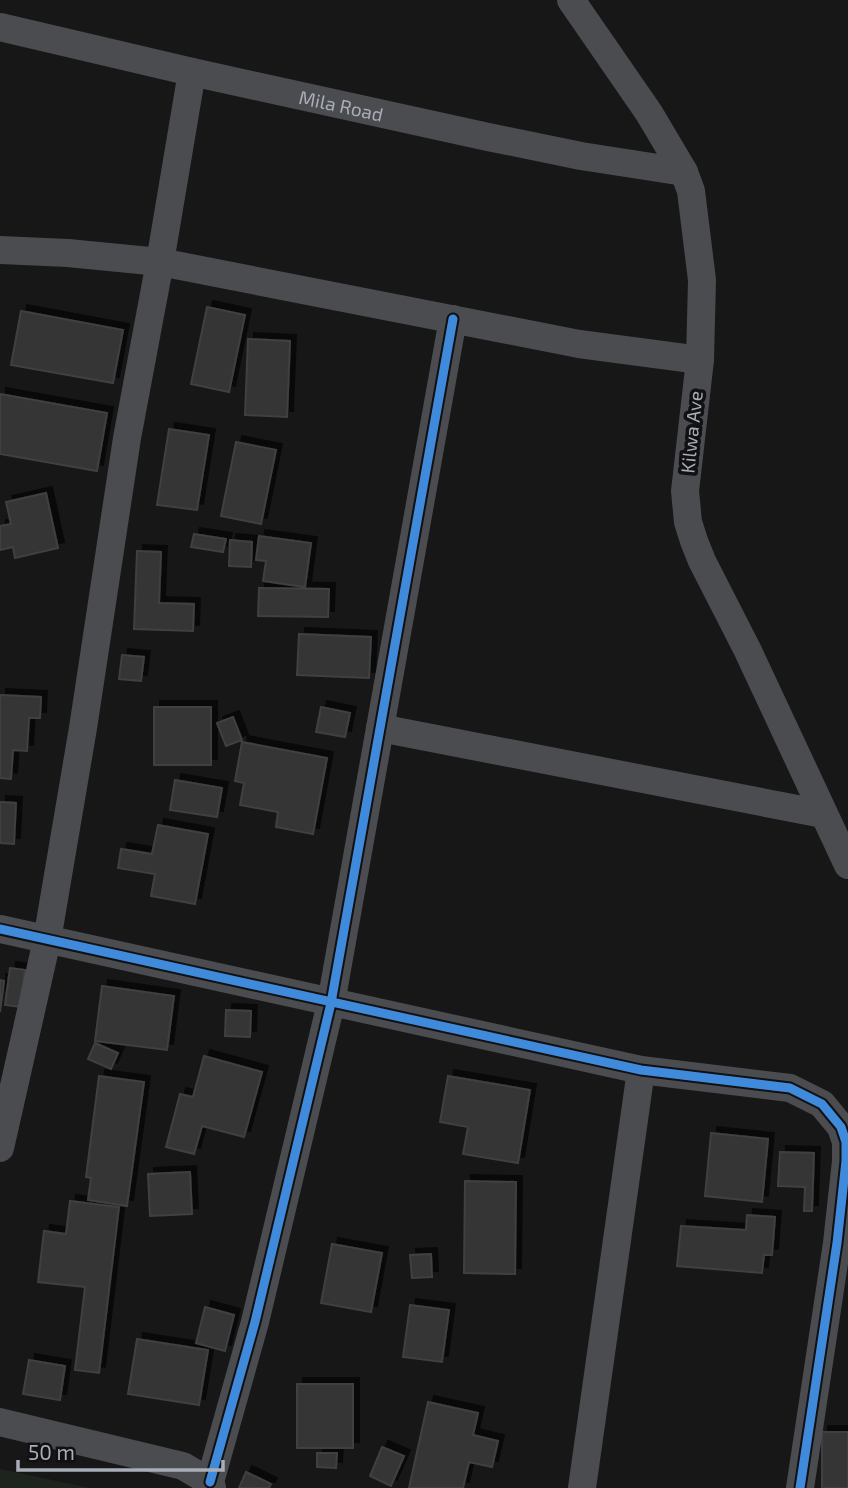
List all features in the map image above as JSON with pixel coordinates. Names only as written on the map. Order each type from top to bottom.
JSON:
[{"type":"street","name":"Kilwa Ave","points":[[571,0],[649,113],[684,172],[691,191],[702,280],[700,360],[685,491],[688,522],[702,561],[748,651],[848,865]]},
{"type":"street","name":"Mila Road","points":[[0,27],[192,72],[581,156],[684,172]]},
{"type":"street","points":[[0,1148],[47,940],[127,438],[192,72]]},
{"type":"street","points":[[0,250],[160,262],[579,344],[700,360]]},
{"type":"street","points":[[0,1422],[183,1466],[211,1485],[255,1322],[331,1003],[453,319]]},
{"type":"street","points":[[380,727],[823,814]]},
{"type":"street","points":[[0,929],[641,1070],[790,1088],[822,1104],[841,1127],[846,1142],[846,1161],[839,1230],[800,1488]]},
{"type":"street","points":[[582,1488],[641,1070]]},
{"type":"shaded area","points":[[0,1469],[90,1488],[0,1488]]},
{"type":"building","points":[[207,307],[245,315],[229,392],[191,384]]},
{"type":"building","points":[[21,311],[123,330],[113,383],[11,365]]},
{"type":"building","points":[[248,339],[290,341],[287,417],[245,415]]},
{"type":"building","points":[[0,394],[107,413],[97,471],[0,454]]},
{"type":"building","points":[[169,429],[209,435],[197,510],[157,505]]},
{"type":"building","points":[[236,442],[276,450],[261,524],[221,516]]},
{"type":"building","points":[[46,493],[58,548],[15,558],[13,547],[0,550],[0,526],[11,524],[6,502]]},
{"type":"building","points":[[194,534],[226,539],[223,552],[191,547]]},
{"type":"building","points":[[259,536],[311,543],[305,587],[263,581],[266,561],[256,560]]},
{"type":"building","points":[[230,540],[252,542],[251,567],[229,566]]},
{"type":"building","points":[[137,551],[161,552],[159,603],[194,604],[193,631],[134,629]]},
{"type":"building","points":[[259,588],[329,589],[328,617],[258,616]]},
{"type":"building","points":[[299,634],[371,637],[369,678],[297,675]]},
{"type":"building","points":[[122,655],[144,657],[141,681],[119,679]]},
{"type":"building","points":[[0,695],[41,697],[40,718],[29,718],[27,751],[13,750],[11,779],[0,778]]},
{"type":"building","points":[[154,707],[211,707],[211,765],[154,765]]},
{"type":"building","points":[[321,707],[350,713],[345,737],[316,732]]},
{"type":"building","points":[[233,717],[242,740],[226,746],[217,723]]},
{"type":"building","points":[[242,742],[327,758],[313,834],[276,827],[278,812],[240,805],[244,783],[235,781]]},
{"type":"building","points":[[175,780],[222,788],[217,817],[170,810]]},
{"type":"building","points":[[0,802],[16,803],[14,844],[0,843]]},
{"type":"building","points":[[158,825],[208,834],[195,904],[151,896],[155,874],[118,868],[121,849],[152,854]]},
{"type":"building","points":[[10,968],[25,970],[20,1007],[5,1005]]},
{"type":"building","points":[[0,980],[4,981],[0,1012]]},
{"type":"building","points":[[102,986],[174,996],[167,1050],[95,1041]]},
{"type":"building","points":[[226,1010],[251,1011],[250,1037],[225,1036]]},
{"type":"building","points":[[95,1043],[118,1053],[111,1069],[88,1059]]},
{"type":"building","points":[[204,1056],[262,1072],[244,1137],[202,1126],[194,1154],[166,1147],[180,1094],[193,1097]]},
{"type":"building","points":[[99,1076],[144,1082],[127,1206],[88,1200],[91,1178],[86,1177]]},
{"type":"building","points":[[448,1076],[530,1090],[518,1163],[463,1154],[468,1127],[440,1122]]},
{"type":"building","points":[[711,1133],[768,1139],[762,1202],[705,1196]]},
{"type":"building","points":[[780,1152],[814,1153],[812,1211],[804,1211],[805,1187],[778,1186]]},
{"type":"building","points":[[190,1172],[192,1214],[150,1216],[148,1174]]},
{"type":"building","points":[[465,1181],[516,1182],[515,1274],[464,1273]]},
{"type":"building","points":[[70,1201],[119,1207],[99,1373],[75,1370],[85,1287],[38,1282],[44,1231],[66,1234]]},
{"type":"building","points":[[747,1215],[775,1217],[772,1255],[764,1255],[762,1273],[677,1266],[681,1226],[746,1230]]},
{"type":"building","points":[[332,1244],[382,1253],[371,1312],[321,1303]]},
{"type":"building","points":[[431,1254],[432,1277],[412,1278],[410,1255]]},
{"type":"building","points":[[410,1305],[449,1310],[442,1362],[403,1357]]},
{"type":"building","points":[[205,1307],[234,1315],[225,1351],[196,1343]]},
{"type":"building","points":[[137,1339],[208,1350],[199,1405],[128,1394]]},
{"type":"building","points":[[29,1360],[65,1366],[60,1400],[23,1394]]},
{"type":"building","points":[[297,1384],[353,1384],[353,1448],[297,1448]]},
{"type":"building","points":[[428,1402],[478,1413],[473,1435],[498,1441],[492,1467],[469,1462],[463,1488],[409,1488]]},
{"type":"building","points":[[822,1432],[848,1432],[848,1488],[822,1488]]},
{"type":"building","points":[[382,1447],[404,1456],[391,1486],[370,1476]]},
{"type":"building","points":[[317,1453],[337,1453],[336,1468],[317,1467]]},
{"type":"building","points":[[246,1472],[271,1484],[269,1488],[239,1488]]},
{"type":"cycle path","points":[[210,1482],[255,1322],[331,1003],[453,319]]},
{"type":"cycle path","points":[[0,929],[641,1070],[790,1088],[822,1104],[841,1127],[846,1142],[846,1161],[837,1243],[800,1488]]}]
